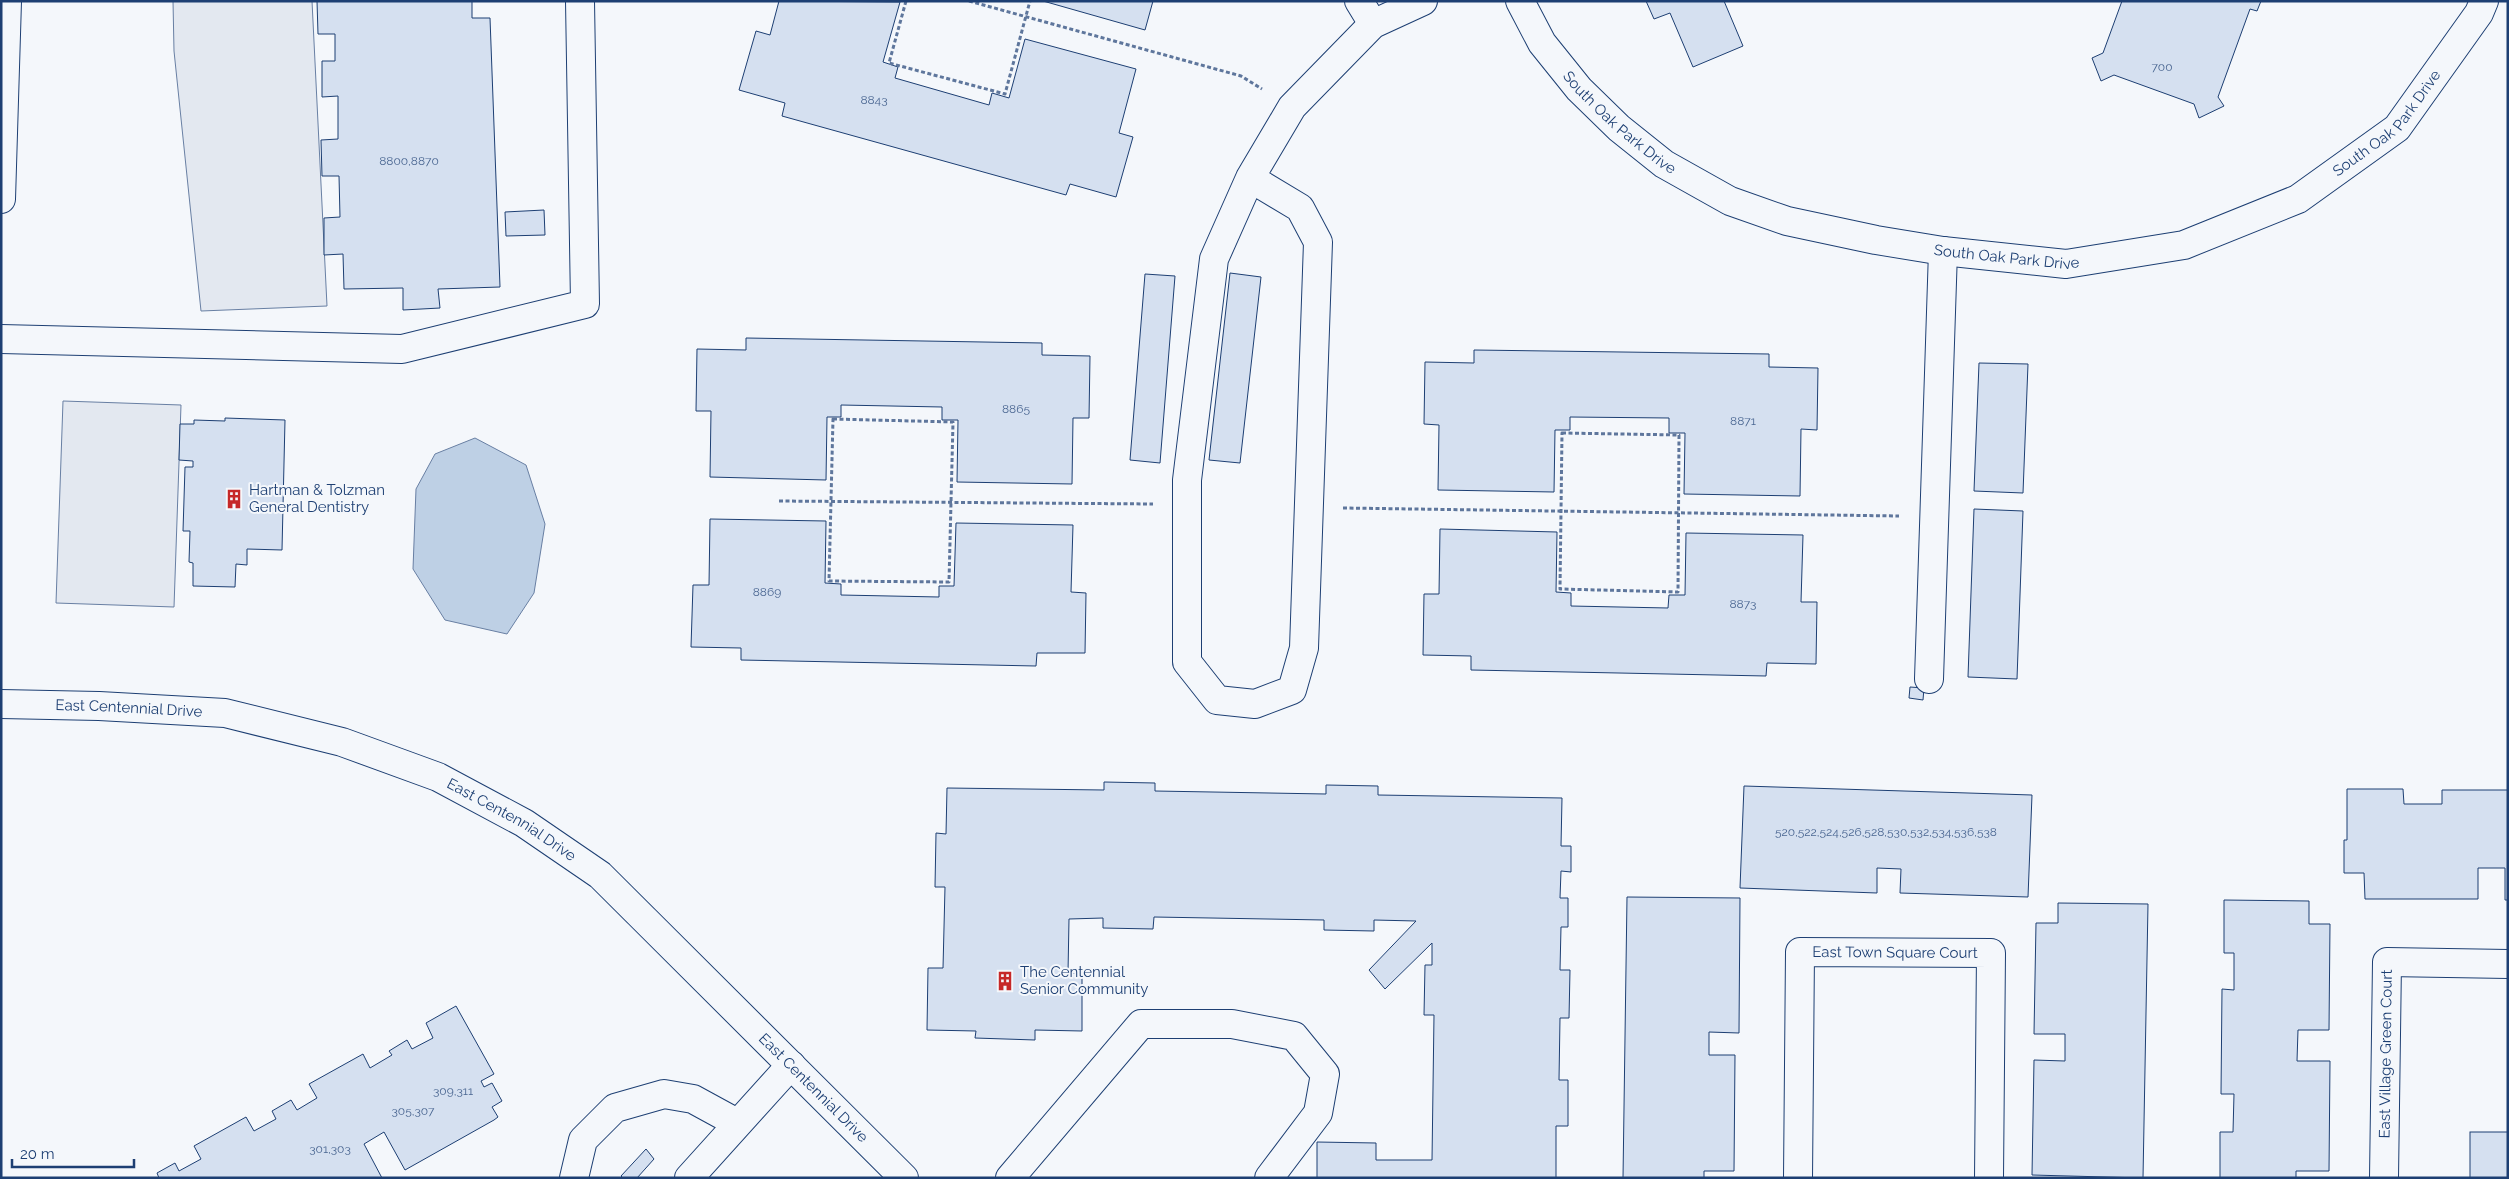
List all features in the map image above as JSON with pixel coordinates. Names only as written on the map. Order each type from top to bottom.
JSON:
[{"type":"street","points":[[1,199],[7,1]]},
{"type":"street","points":[[1,339],[402,349],[585,304],[580,1]]},
{"type":"street","points":[[1359,1],[1373,24]]},
{"type":"street","points":[[1250,178],[1300,208],[1318,242],[1304,648],[1292,690],[1255,704],[1217,700],[1186,662],[1186,505],[1188,471],[1214,259],[1250,178],[1292,107],[1373,24],[1423,1]]},
{"type":"street","name":"South Oak Park Drive","points":[[1520,1],[1542,43],[1579,89],[1618,128],[1664,164],[1730,202],[1787,220],[1876,240],[1943,251],[2066,264],[2184,245],[2298,199],[2397,128],[2479,13],[2484,1]]},
{"type":"street","points":[[1929,678],[1943,251]]},
{"type":"street","name":"East Centennial Drive","points":[[1,704],[99,706],[225,713],[342,742],[438,777],[524,823],[600,875],[904,1178]]},
{"type":"street","name":"East Town Square Court","points":[[1798,1178],[1800,952],[1991,953],[1989,1178]]},
{"type":"street","name":"East Village Green Court","points":[[2384,1178],[2387,962],[2508,964]]},
{"type":"street","points":[[1010,1178],[1141,1024],[1232,1024],[1294,1036],[1325,1074],[1318,1113],[1269,1178]]},
{"type":"street","points":[[689,1178],[791,1065]]},
{"type":"street","points":[[574,1178],[583,1140],[615,1108],[664,1094],[693,1099],[737,1123]]},
{"type":"path","points":[[906,1],[889,63],[1005,94],[1030,1]]},
{"type":"path","points":[[969,1],[1241,76]]},
{"type":"path","points":[[833,419],[954,422],[949,582],[829,581],[831,501],[833,419]]},
{"type":"path","points":[[1562,432],[1679,435],[1678,592],[1560,589],[1561,511],[1562,432]]},
{"type":"path","points":[[778,501],[1186,505]]},
{"type":"path","points":[[1310,508],[1934,517]]},
{"type":"shaded area","points":[[173,1],[312,1],[327,306],[201,311],[174,51]]},
{"type":"shaded area","points":[[63,401],[181,405],[174,607],[56,603]]},
{"type":"water","points":[[475,438],[526,465],[545,524],[534,593],[507,634],[445,620],[413,569],[416,489],[435,454]]},
{"type":"building","points":[[317,1],[472,1],[472,18],[490,18],[500,287],[438,289],[440,308],[403,310],[403,288],[344,289],[343,254],[324,255],[324,218],[340,217],[339,176],[322,176],[321,140],[338,139],[338,96],[322,97],[322,61],[335,61],[335,34],[318,34]]},
{"type":"building","points":[[779,1],[900,2],[883,62],[898,67],[895,78],[989,105],[992,93],[1009,98],[1025,39],[1136,69],[1119,133],[1133,137],[1116,197],[1070,184],[1066,195],[782,116],[785,103],[739,90],[756,31],[770,35]]},
{"type":"building","points":[[1043,1],[1153,1],[1145,30]]},
{"type":"building","points":[[1646,1],[1724,1],[1743,46],[1693,67],[1670,13],[1654,19]]},
{"type":"building","points":[[2122,1],[2261,1],[2257,11],[2250,9],[2218,97],[2224,106],[2199,118],[2194,104],[2114,75],[2101,81],[2092,58],[2103,53]]},
{"type":"building","points":[[544,210],[545,235],[506,236],[505,212]]},
{"type":"building","points":[[1230,273],[1261,277],[1240,463],[1209,460]]},
{"type":"building","points":[[1145,274],[1175,276],[1160,463],[1130,460]]},
{"type":"building","points":[[746,338],[1042,343],[1042,355],[1090,356],[1089,418],[1073,418],[1072,484],[957,482],[958,420],[942,420],[942,407],[841,405],[841,417],[827,417],[826,480],[710,477],[711,411],[696,411],[697,349],[746,350]]},
{"type":"building","points":[[1474,350],[1769,354],[1769,367],[1818,368],[1817,430],[1801,429],[1800,496],[1684,494],[1685,433],[1669,433],[1669,418],[1570,417],[1570,430],[1555,430],[1554,492],[1438,490],[1439,425],[1424,424],[1425,362],[1474,363]]},
{"type":"building","points":[[1979,363],[2028,364],[2023,493],[1974,491]]},
{"type":"building","name":"Hartman & Tolzman General Dentistry","points":[[225,418],[285,420],[282,550],[247,549],[247,565],[236,564],[235,587],[193,586],[193,563],[189,562],[190,531],[183,531],[185,467],[193,467],[193,461],[179,460],[180,424],[194,424],[194,420],[225,421]]},
{"type":"building","points":[[1974,509],[2023,511],[2017,679],[1968,677]]},
{"type":"building","points":[[710,519],[826,521],[825,583],[841,584],[841,595],[939,597],[939,586],[954,586],[956,523],[1073,525],[1071,592],[1086,593],[1085,653],[1037,653],[1036,666],[741,660],[741,648],[691,647],[693,585],[709,585]]},
{"type":"building","points":[[1440,529],[1557,532],[1556,592],[1571,593],[1571,606],[1668,608],[1669,595],[1685,595],[1686,533],[1803,535],[1801,602],[1817,602],[1816,664],[1767,663],[1766,676],[1471,670],[1471,656],[1423,655],[1424,594],[1439,594]]},
{"type":"building","points":[[1910,687],[1924,688],[1923,700],[1909,698]]},
{"type":"building","name":"The Centennial Senior Community","points":[[1104,782],[1155,783],[1155,791],[1326,794],[1326,785],[1378,786],[1378,795],[1562,798],[1561,846],[1571,846],[1571,872],[1561,871],[1560,898],[1568,898],[1568,927],[1561,927],[1560,970],[1570,970],[1569,1018],[1560,1018],[1559,1080],[1568,1080],[1568,1126],[1556,1126],[1556,1178],[1317,1178],[1317,1142],[1376,1143],[1376,1160],[1432,1160],[1434,1015],[1424,1015],[1425,965],[1432,965],[1432,943],[1385,989],[1369,970],[1416,921],[1374,920],[1374,931],[1324,930],[1324,920],[1154,917],[1153,929],[1103,928],[1103,918],[1069,919],[1068,973],[1082,974],[1082,1031],[1035,1030],[1035,1040],[975,1038],[976,1031],[927,1030],[928,968],[943,968],[945,887],[935,887],[936,833],[946,834],[947,788],[1104,790]]},
{"type":"building","points":[[1744,786],[2032,795],[2028,897],[1900,893],[1901,869],[1877,868],[1877,893],[1740,888]]},
{"type":"building","points":[[2347,789],[2403,789],[2404,804],[2442,804],[2442,790],[2508,790],[2508,900],[2505,900],[2505,868],[2478,868],[2478,899],[2365,899],[2364,873],[2344,873],[2344,840],[2347,840]]},
{"type":"building","points":[[1627,897],[1740,898],[1739,1033],[1709,1032],[1709,1055],[1735,1055],[1734,1171],[1704,1171],[1704,1178],[1623,1178]]},
{"type":"building","points":[[2224,900],[2309,901],[2309,924],[2330,924],[2329,1030],[2298,1030],[2297,1061],[2330,1061],[2329,1171],[2296,1171],[2296,1178],[2220,1178],[2220,1132],[2233,1132],[2234,1094],[2221,1094],[2222,989],[2234,990],[2234,953],[2224,953]]},
{"type":"building","points":[[2058,903],[2148,904],[2143,1178],[2032,1175],[2034,1060],[2065,1061],[2065,1034],[2034,1034],[2036,923],[2058,923]]},
{"type":"building","points":[[456,1006],[494,1074],[481,1081],[484,1087],[492,1083],[502,1101],[492,1107],[498,1117],[494,1120],[405,1170],[384,1132],[364,1144],[382,1178],[159,1178],[157,1173],[175,1163],[179,1171],[201,1159],[194,1146],[246,1117],[254,1131],[276,1119],[272,1111],[291,1100],[297,1110],[317,1098],[309,1084],[363,1054],[370,1068],[392,1055],[389,1051],[407,1040],[412,1049],[433,1038],[426,1023]]},
{"type":"building","points":[[2470,1132],[2508,1132],[2508,1178],[2470,1178]]},
{"type":"building","points":[[646,1149],[654,1159],[637,1178],[623,1178],[621,1176]]},
{"type":"place","name":"Hartman & Tolzman General Dentistry","points":[[234,499]]},
{"type":"place","name":"The Centennial Senior Community","points":[[1005,981]]}]
